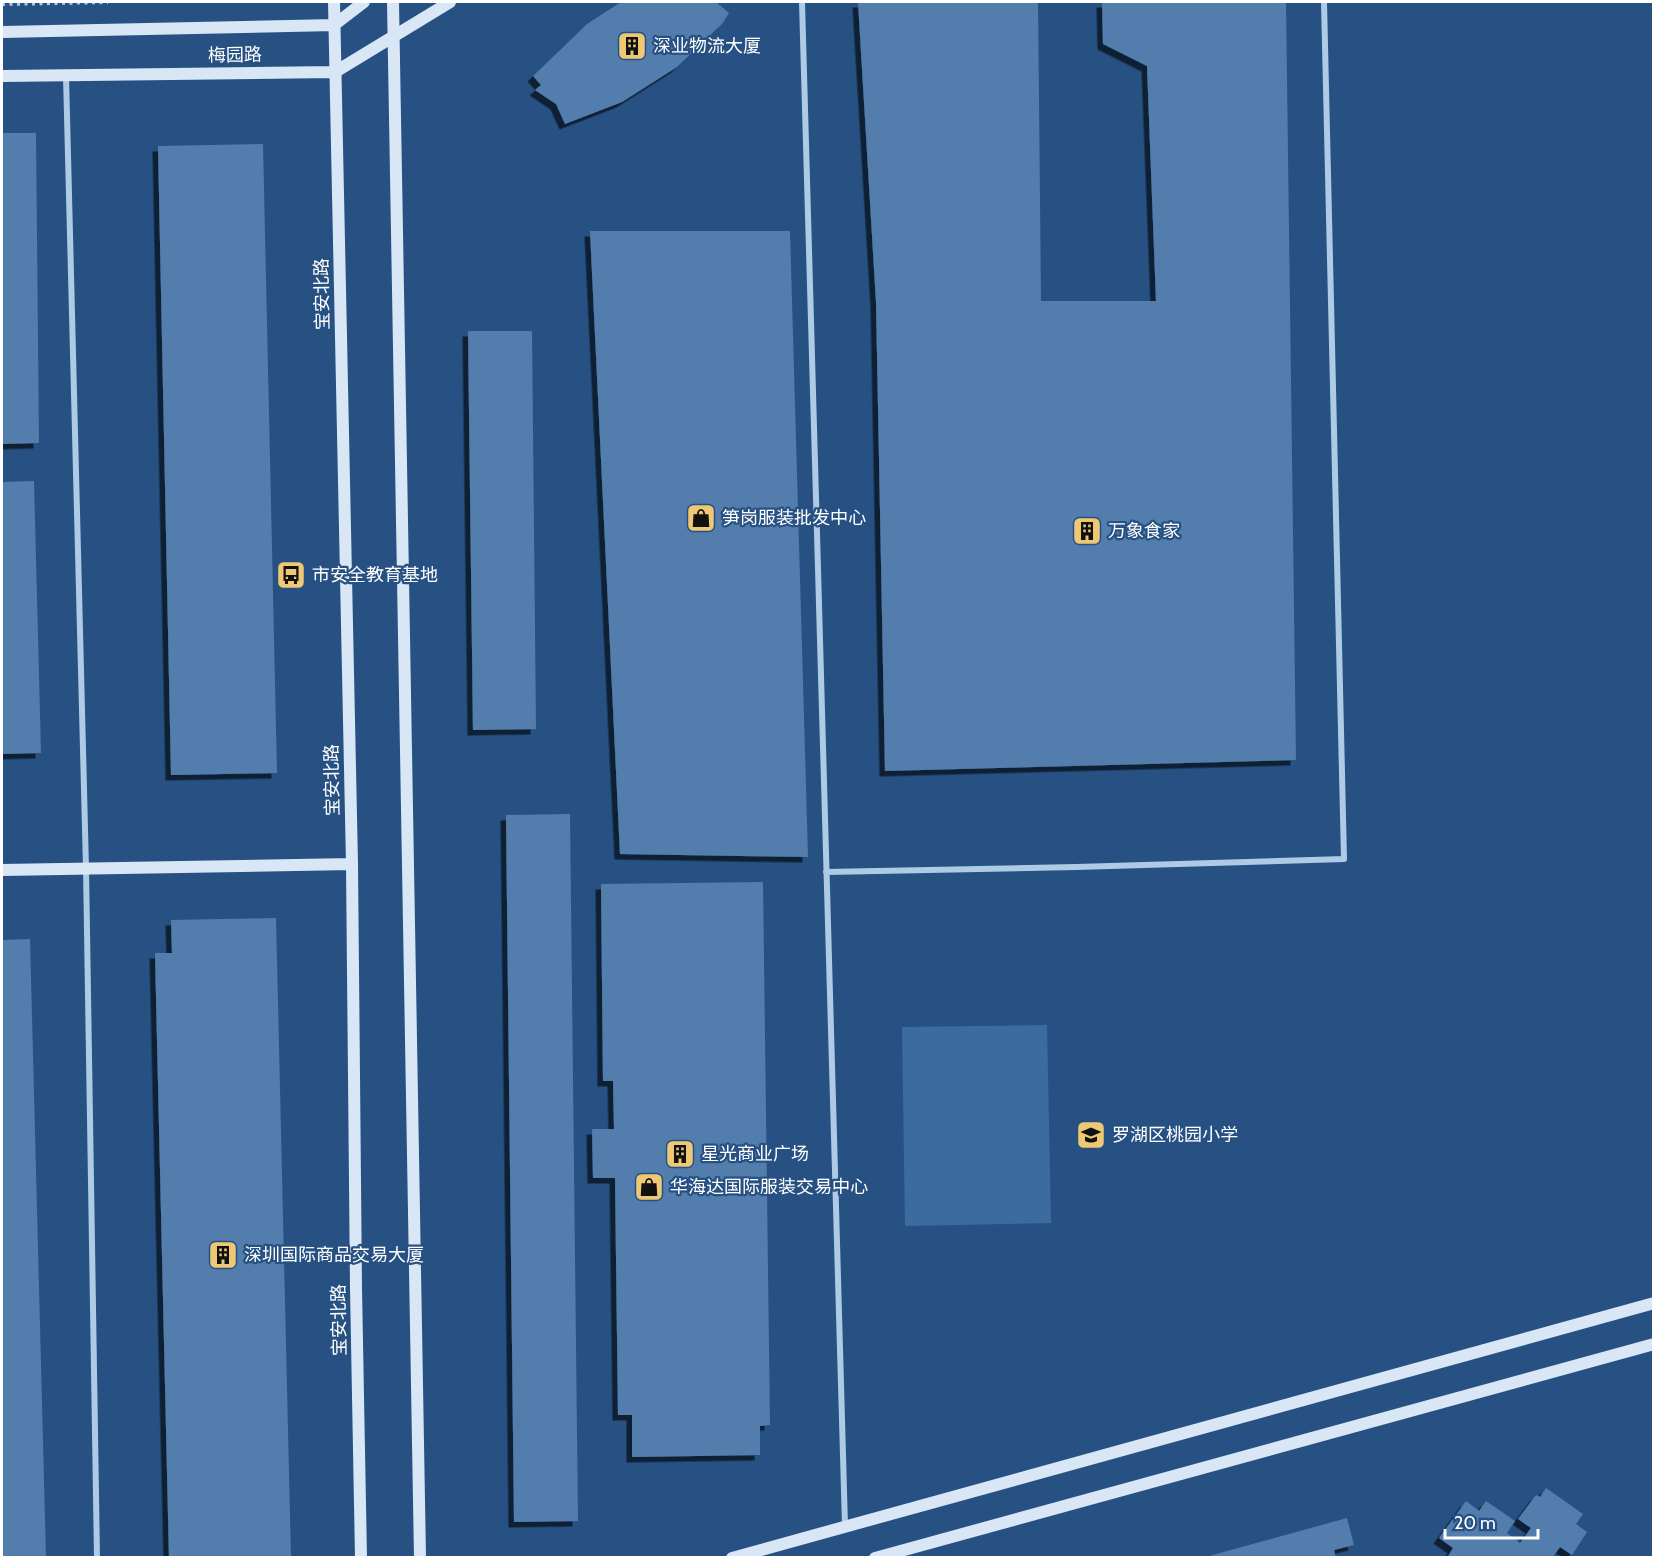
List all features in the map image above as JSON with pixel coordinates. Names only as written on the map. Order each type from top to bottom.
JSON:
[{"type":"street","name":"宝安北路","points":[[334,2],[352,864],[356,1300],[362,1557]]},
{"type":"street","points":[[334,25],[364,2]]},
{"type":"street","points":[[393,2],[420,1557]]},
{"type":"street","points":[[335,72],[450,2]]},
{"type":"street","points":[[802,2],[845,1526]]},
{"type":"street","points":[[826,872],[1344,859],[1324,2]]},
{"type":"street","name":"梅园路","points":[[2,32],[334,25]]},
{"type":"street","name":"梅园路","points":[[2,76],[335,72]]},
{"type":"street","points":[[66,76],[86,868],[97,1557]]},
{"type":"street","points":[[2,870],[352,864]]},
{"type":"street","points":[[732,1557],[1653,1303]]},
{"type":"street","points":[[875,1557],[1653,1344]]},
{"type":"path","points":[[2,4],[108,2]]},
{"type":"shaded area","points":[[1047,1025],[1051,1223],[905,1226],[902,1027]]},
{"type":"building","name":"深业物流大厦","points":[[621,2],[716,2],[729,13],[722,24],[677,67],[622,102],[565,124],[556,104],[535,90],[541,85],[533,76],[587,24]]},
{"type":"building","name":"万象食家","points":[[858,2],[1038,2],[1041,301],[1156,301],[1147,66],[1103,44],[1102,2],[1286,2],[1296,760],[885,771],[876,302]]},
{"type":"building","points":[[2,133],[36,133],[39,443],[2,444]]},
{"type":"building","points":[[263,144],[277,773],[171,775],[158,146]]},
{"type":"building","name":"笋岗服装批发中心","points":[[590,231],[790,231],[808,857],[620,854]]},
{"type":"building","points":[[468,331],[532,331],[536,729],[473,730]]},
{"type":"building","points":[[34,481],[41,753],[2,754],[2,482]]},
{"type":"building","points":[[570,814],[578,1521],[514,1522],[506,815]]},
{"type":"building","name":"星光商业广场","points":[[763,882],[770,1425],[760,1426],[760,1455],[632,1457],[632,1415],[618,1415],[615,1178],[593,1178],[592,1129],[614,1129],[613,1081],[603,1081],[601,884]]},
{"type":"building","name":"深圳国际商品交易大厦","points":[[276,918],[291,1558],[169,1558],[155,953],[172,953],[171,920]]},
{"type":"building","points":[[30,939],[46,1558],[2,1558],[2,940]]},
{"type":"building","points":[[1546,1488],[1583,1514],[1576,1524],[1587,1532],[1572,1555],[1560,1547],[1552,1558],[1447,1558],[1453,1548],[1439,1538],[1466,1501],[1479,1511],[1486,1501],[1515,1521],[1507,1533],[1520,1543],[1531,1528],[1518,1519],[1536,1495],[1540,1497]]},
{"type":"building","points":[[1347,1518],[1354,1545],[1334,1550],[1336,1558],[1202,1558]]},
{"type":"place","name":"深业物流大厦","points":[[632,46]]},
{"type":"place","name":"笋岗服装批发中心","points":[[701,518]]},
{"type":"place","name":"万象食家","points":[[1087,531]]},
{"type":"place","name":"市安全教育基地","points":[[291,575]]},
{"type":"place","name":"罗湖区桃园小学","points":[[1091,1135]]},
{"type":"place","name":"星光商业广场","points":[[680,1154]]},
{"type":"place","name":"华海达国际服装交易中心","points":[[649,1187]]},
{"type":"place","name":"深圳国际商品交易大厦","points":[[223,1255]]}]
